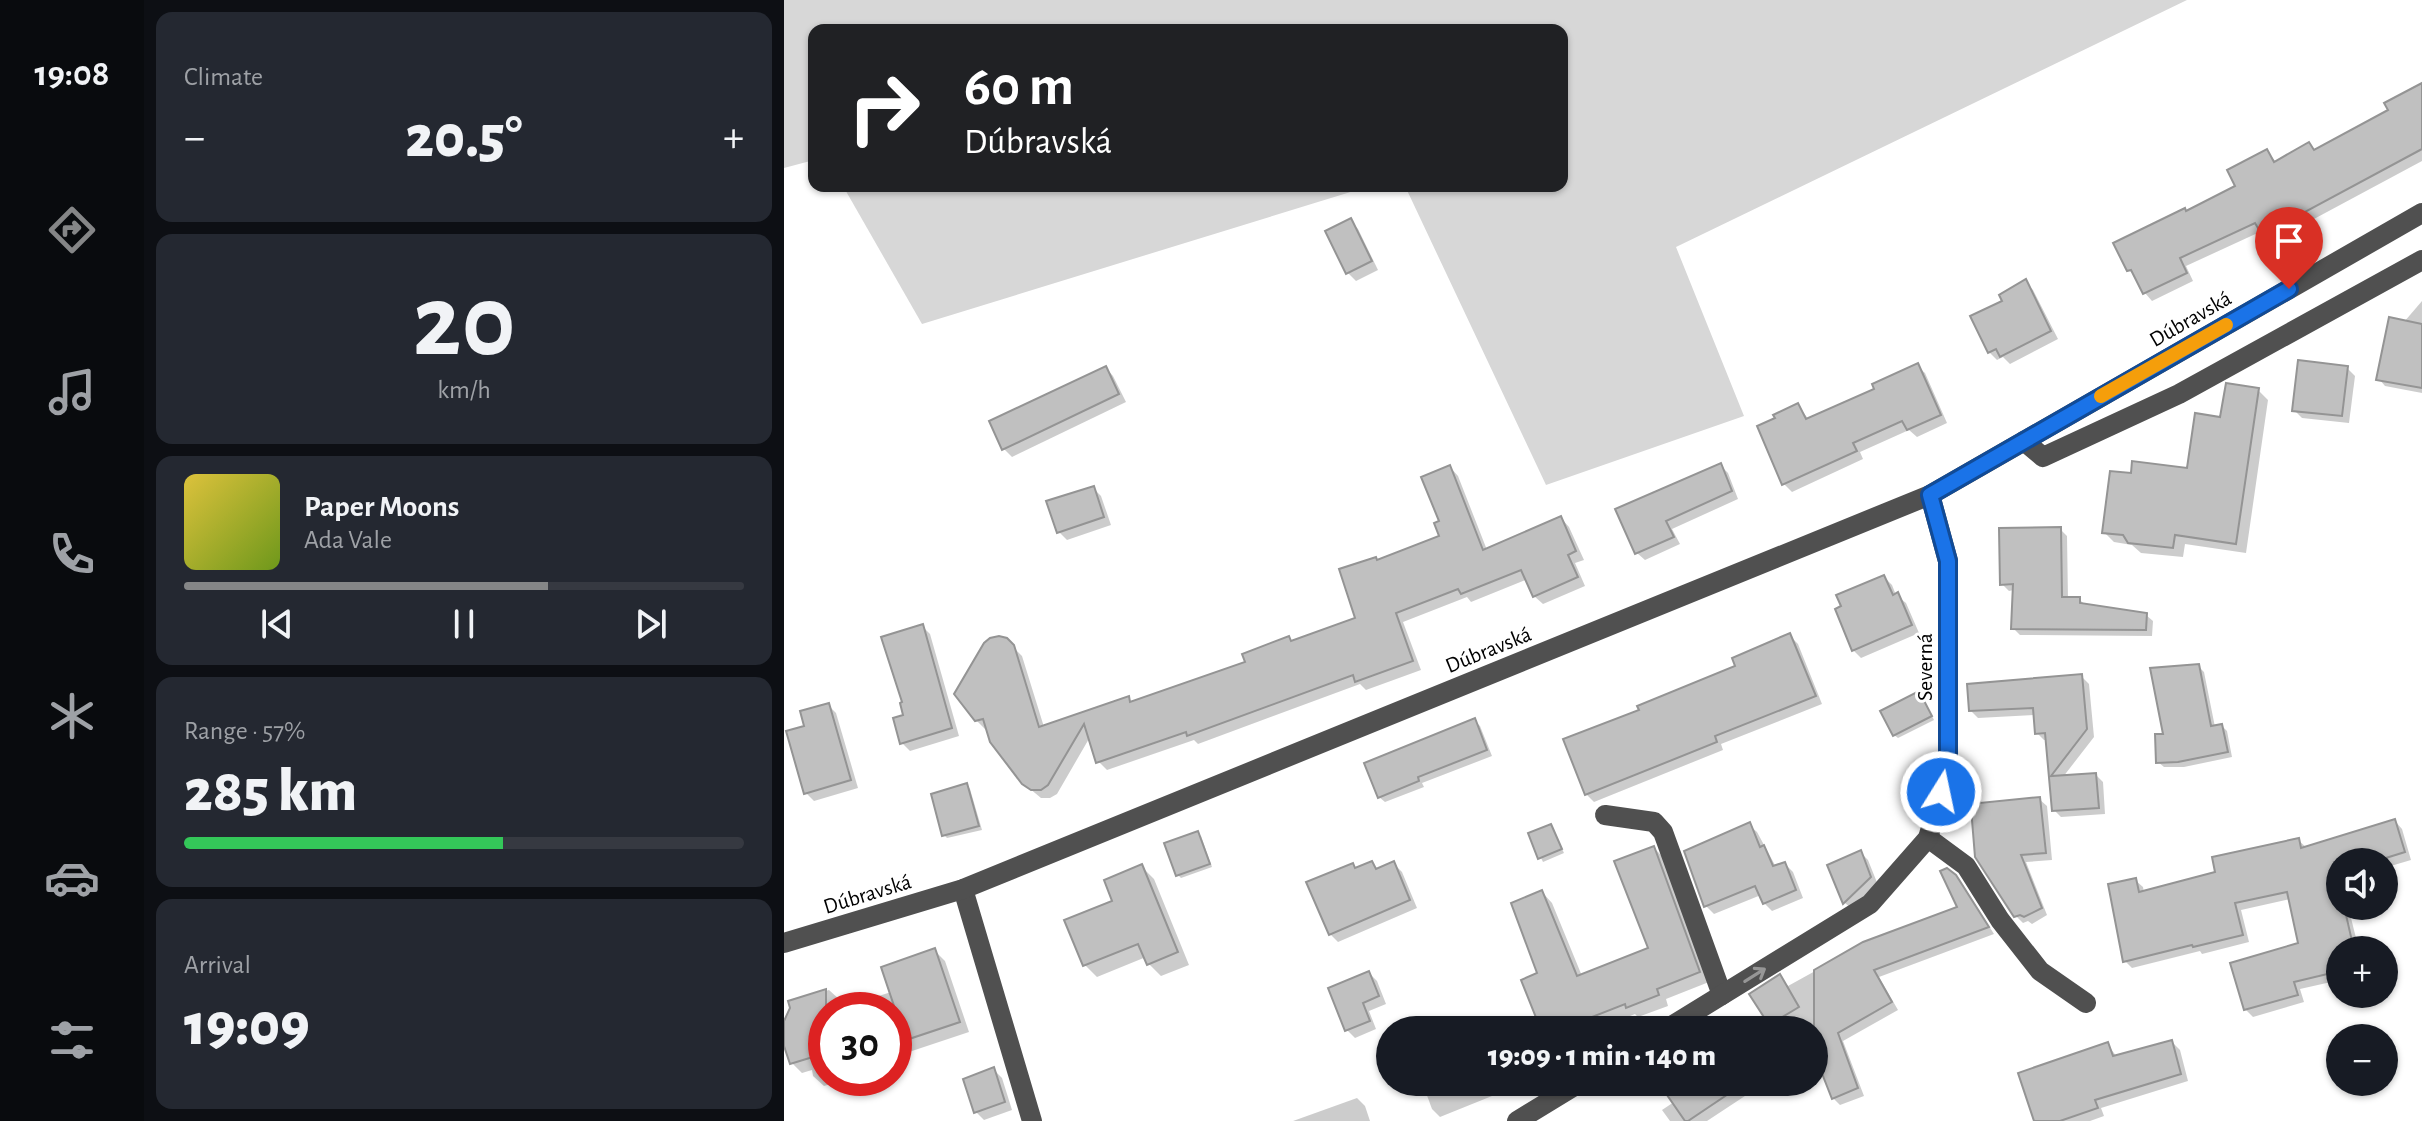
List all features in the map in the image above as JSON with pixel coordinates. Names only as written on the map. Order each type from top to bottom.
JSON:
[{"type":"street","name":"Dúbravská","points":[[784,943],[963,889],[1930,495],[2422,213]]},
{"type":"street","points":[[2024,441],[2043,457],[2179,394],[2422,260]]},
{"type":"street","name":"Severná","points":[[1688,1016],[1870,904],[1928,838],[1948,769],[1948,561],[1930,495]]},
{"type":"street","points":[[1605,815],[1654,822],[1663,832],[1722,995]]},
{"type":"street","points":[[1928,838],[1966,866],[2000,920],[2040,971],[2086,1003]]},
{"type":"street","points":[[963,889],[1032,1121]]},
{"type":"street","points":[[1517,1121],[1558,1096]]},
{"type":"shaded area","points":[[784,0],[2187,0],[1676,247],[1744,416],[1546,485],[1408,192],[1568,192],[1568,24],[808,24],[808,162],[784,168]]},
{"type":"shaded area","points":[[846,192],[1351,192],[922,324]]},
{"type":"building","points":[[2422,83],[2422,149],[2262,235],[2255,223],[2180,258],[2187,273],[2143,294],[2131,270],[2127,271],[2113,243],[2235,186],[2227,170],[2267,149],[2274,162],[2309,142],[2314,150],[2388,110],[2384,103]]},
{"type":"building","points":[[1351,218],[1372,261],[1346,274],[1325,231]]},
{"type":"building","points":[[2026,279],[2051,331],[2000,357],[1996,349],[1988,353],[1970,316],[2002,301],[1999,295]]},
{"type":"building","points":[[2389,317],[2422,324],[2422,388],[2376,380]]},
{"type":"building","points":[[2298,360],[2348,366],[2342,416],[2292,411]]},
{"type":"building","points":[[1918,363],[1941,415],[1907,430],[1902,421],[1853,443],[1857,451],[1782,485],[1757,426],[1798,403],[1806,419],[1874,389],[1872,384]]},
{"type":"building","points":[[1106,366],[1119,394],[1002,450],[989,421]]},
{"type":"building","points":[[2226,383],[2259,388],[2236,544],[2175,535],[2173,548],[2128,543],[2123,535],[2102,533],[2110,471],[2131,473],[2132,461],[2187,468],[2195,413],[2220,417]]},
{"type":"building","points":[[1721,463],[1732,491],[1666,521],[1674,537],[1635,554],[1615,509]]},
{"type":"building","points":[[1450,465],[1483,550],[1561,516],[1576,551],[1568,555],[1578,577],[1533,597],[1521,570],[1461,594],[1458,589],[1396,613],[1413,661],[1355,682],[1353,675],[1187,736],[1186,732],[1096,763],[1084,724],[1048,785],[1041,790],[1031,790],[1022,784],[990,742],[983,719],[975,721],[954,694],[984,643],[999,636],[1007,638],[1014,645],[1039,727],[1129,696],[1130,702],[1245,662],[1242,654],[1289,636],[1291,641],[1355,618],[1339,569],[1376,557],[1377,560],[1439,536],[1434,523],[1439,521],[1421,477]]},
{"type":"building","points":[[1094,486],[1104,517],[1057,533],[1046,501]]},
{"type":"building","points":[[2061,527],[2062,597],[2080,597],[2080,603],[2147,613],[2146,630],[2011,629],[2013,584],[2000,585],[1999,528]]},
{"type":"building","points":[[1884,575],[1893,595],[1898,592],[1912,625],[1852,651],[1835,609],[1841,606],[1836,595]]},
{"type":"building","points":[[923,624],[952,728],[900,744],[893,718],[903,715],[902,702],[881,637]]},
{"type":"building","points":[[1790,633],[1816,696],[1715,736],[1717,742],[1585,795],[1563,739],[1639,710],[1637,706],[1735,666],[1732,658]]},
{"type":"building","points":[[2199,664],[2211,726],[2222,724],[2228,752],[2156,763],[2155,734],[2163,734],[2150,668]]},
{"type":"building","points":[[2082,674],[2087,729],[2051,776],[2096,773],[2099,808],[2052,811],[2045,733],[2035,734],[2033,708],[1969,711],[1967,684]]},
{"type":"building","points":[[1919,691],[1932,716],[1893,736],[1880,711]]},
{"type":"building","points":[[829,703],[851,780],[804,794],[786,731],[804,726],[800,711]]},
{"type":"building","points":[[1475,718],[1487,750],[1418,777],[1419,781],[1378,798],[1364,763]]},
{"type":"building","points":[[967,783],[979,826],[942,836],[931,794]]},
{"type":"building","points":[[1969,783],[1980,803],[2040,797],[2046,853],[2021,855],[2042,908],[2024,917],[2014,917],[1975,857]]},
{"type":"building","points":[[2395,819],[2405,852],[2398,854],[2398,848],[2326,848],[2326,920],[2347,920],[2351,936],[2326,936],[2326,974],[2294,982],[2298,995],[2244,1010],[2230,963],[2298,943],[2287,892],[2235,903],[2243,935],[2123,962],[2108,884],[2136,878],[2139,892],[2215,872],[2212,857],[2299,838],[2301,848]]},
{"type":"building","points":[[1750,822],[1760,847],[1764,845],[1773,866],[1785,862],[1796,890],[1763,904],[1755,886],[1704,907],[1684,851]]},
{"type":"building","points":[[1551,824],[1562,849],[1538,859],[1528,833]]},
{"type":"building","points":[[1198,831],[1210,864],[1176,876],[1164,843]]},
{"type":"building","points":[[1654,846],[1700,972],[1657,989],[1659,995],[1626,1008],[1625,1004],[1595,1016],[1535,1016],[1521,980],[1537,973],[1511,903],[1542,890],[1577,976],[1648,948],[1614,861]]},
{"type":"building","points":[[1861,850],[1871,877],[1843,904],[1827,865]]},
{"type":"building","points":[[1372,861],[1376,869],[1394,861],[1410,900],[1329,935],[1306,882],[1353,863],[1355,868]]},
{"type":"building","points":[[1142,864],[1178,952],[1147,965],[1138,944],[1083,966],[1064,920],[1112,901],[1104,880]]},
{"type":"building","points":[[1947,868],[1956,875],[1989,927],[1874,970],[1892,1002],[1838,1033],[1858,1088],[1832,1099],[1828,1089],[1828,1016],[1814,1016],[1814,970],[1863,942],[1957,907],[1940,871]]},
{"type":"building","points":[[935,948],[960,1022],[912,1038],[912,992],[889,992],[881,967]]},
{"type":"building","points":[[1369,971],[1379,996],[1363,1003],[1370,1021],[1345,1031],[1328,988]]},
{"type":"building","points":[[1780,974],[1799,1007],[1784,1016],[1763,1016],[1749,994]]},
{"type":"building","points":[[808,995],[808,1058],[790,1064],[784,1046],[784,1021],[790,1008],[788,1001]]},
{"type":"building","points":[[2172,1040],[2181,1074],[2095,1100],[2098,1108],[2060,1121],[2034,1121],[2018,1073],[2108,1042],[2113,1056]]},
{"type":"building","points":[[994,1067],[1005,1102],[974,1113],[963,1079]]},
{"type":"building","points":[[1668,1096],[1725,1096],[1688,1121]]},
{"type":"slow traffic","points":[[2101,396],[2226,325]]},
{"type":"route","points":[[1941,792],[1948,769],[1948,561],[1930,495],[2289,289]]}]
